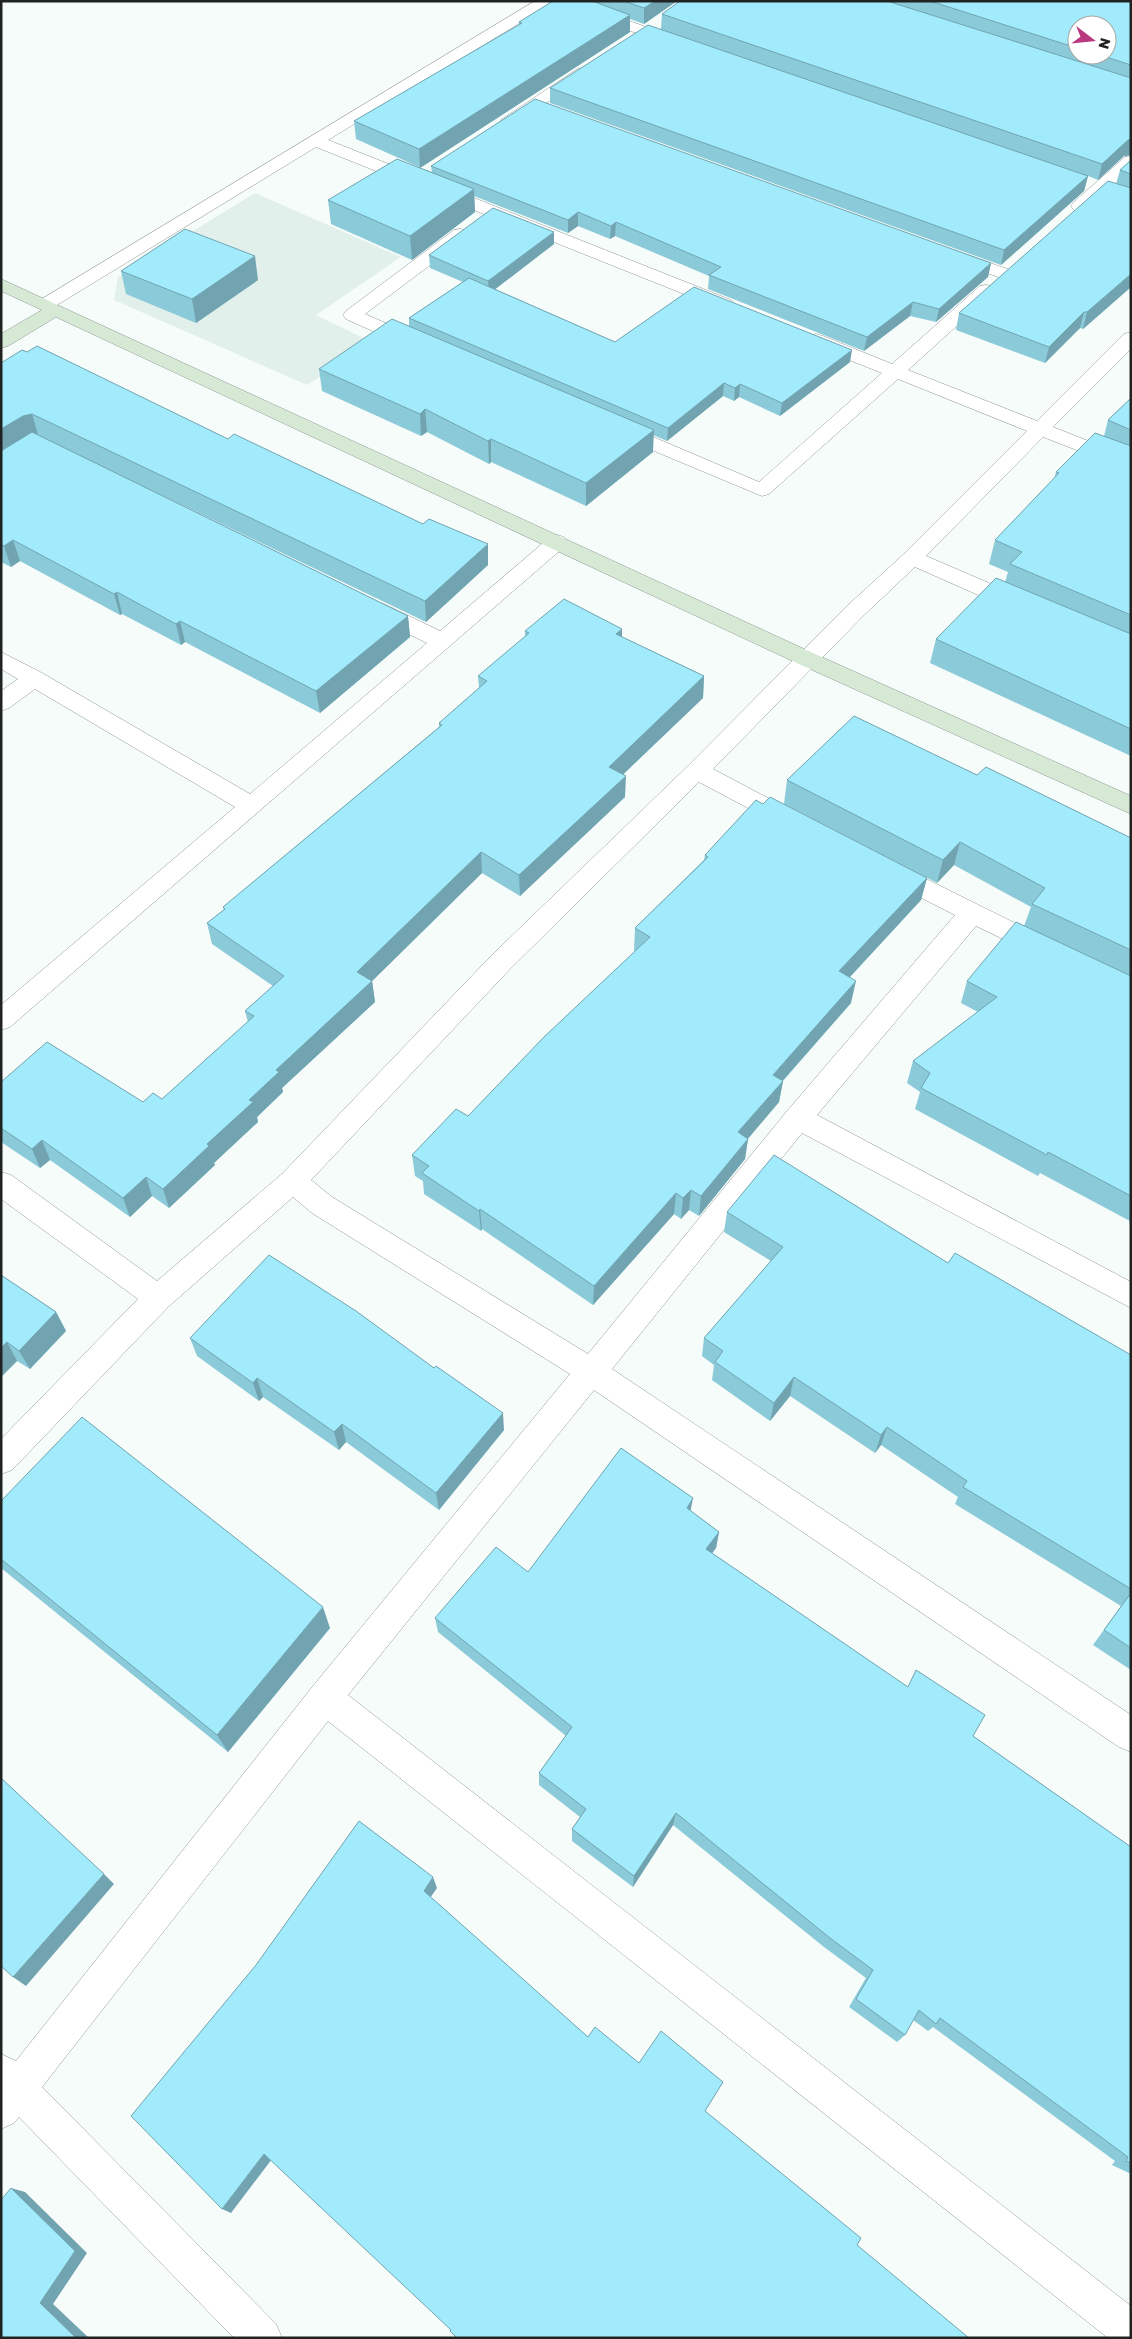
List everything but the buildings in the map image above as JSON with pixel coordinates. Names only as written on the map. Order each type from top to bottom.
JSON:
[{"type":"street","points":[[1,342],[51,306],[315,141],[546,1]]},
{"type":"street","points":[[558,1],[692,48]]},
{"type":"street","points":[[629,42],[661,22]]},
{"type":"street","points":[[494,130],[597,63]]},
{"type":"street","points":[[534,104],[552,111]]},
{"type":"street","points":[[315,141],[739,309]]},
{"type":"street","points":[[1063,221],[1108,191],[1131,160]]},
{"type":"street","points":[[415,181],[431,170]]},
{"type":"street","points":[[1082,182],[1108,191]]},
{"type":"street","points":[[434,350],[352,315],[491,211]]},
{"type":"street","points":[[940,250],[1004,274]]},
{"type":"street","points":[[598,420],[762,490],[1019,260]]},
{"type":"street","points":[[1,284],[808,659],[1131,806]]},
{"type":"street","points":[[804,335],[1131,465]]},
{"type":"street","points":[[1,1460],[158,1298],[293,1181],[501,962],[912,558],[1131,338]]},
{"type":"street","points":[[1,1020],[252,806],[556,542]]},
{"type":"street","points":[[912,558],[1041,614]]},
{"type":"street","points":[[363,602],[442,641]]},
{"type":"street","points":[[1,659],[252,806]]},
{"type":"street","points":[[1,703],[34,678]]},
{"type":"street","points":[[696,771],[806,829]]},
{"type":"street","points":[[875,864],[970,914],[1060,956]]},
{"type":"street","points":[[262,2338],[7,2090],[798,1118],[970,914]]},
{"type":"street","points":[[798,1118],[1131,1296]]},
{"type":"street","points":[[293,1181],[322,1205],[592,1372],[1131,1736]]},
{"type":"street","points":[[1,1183],[158,1298]]},
{"type":"street","points":[[325,1698],[1131,2331]]},
{"type":"shaded area","points":[[255,193],[401,257],[316,315],[374,343],[307,385],[114,300],[118,277]]}]
